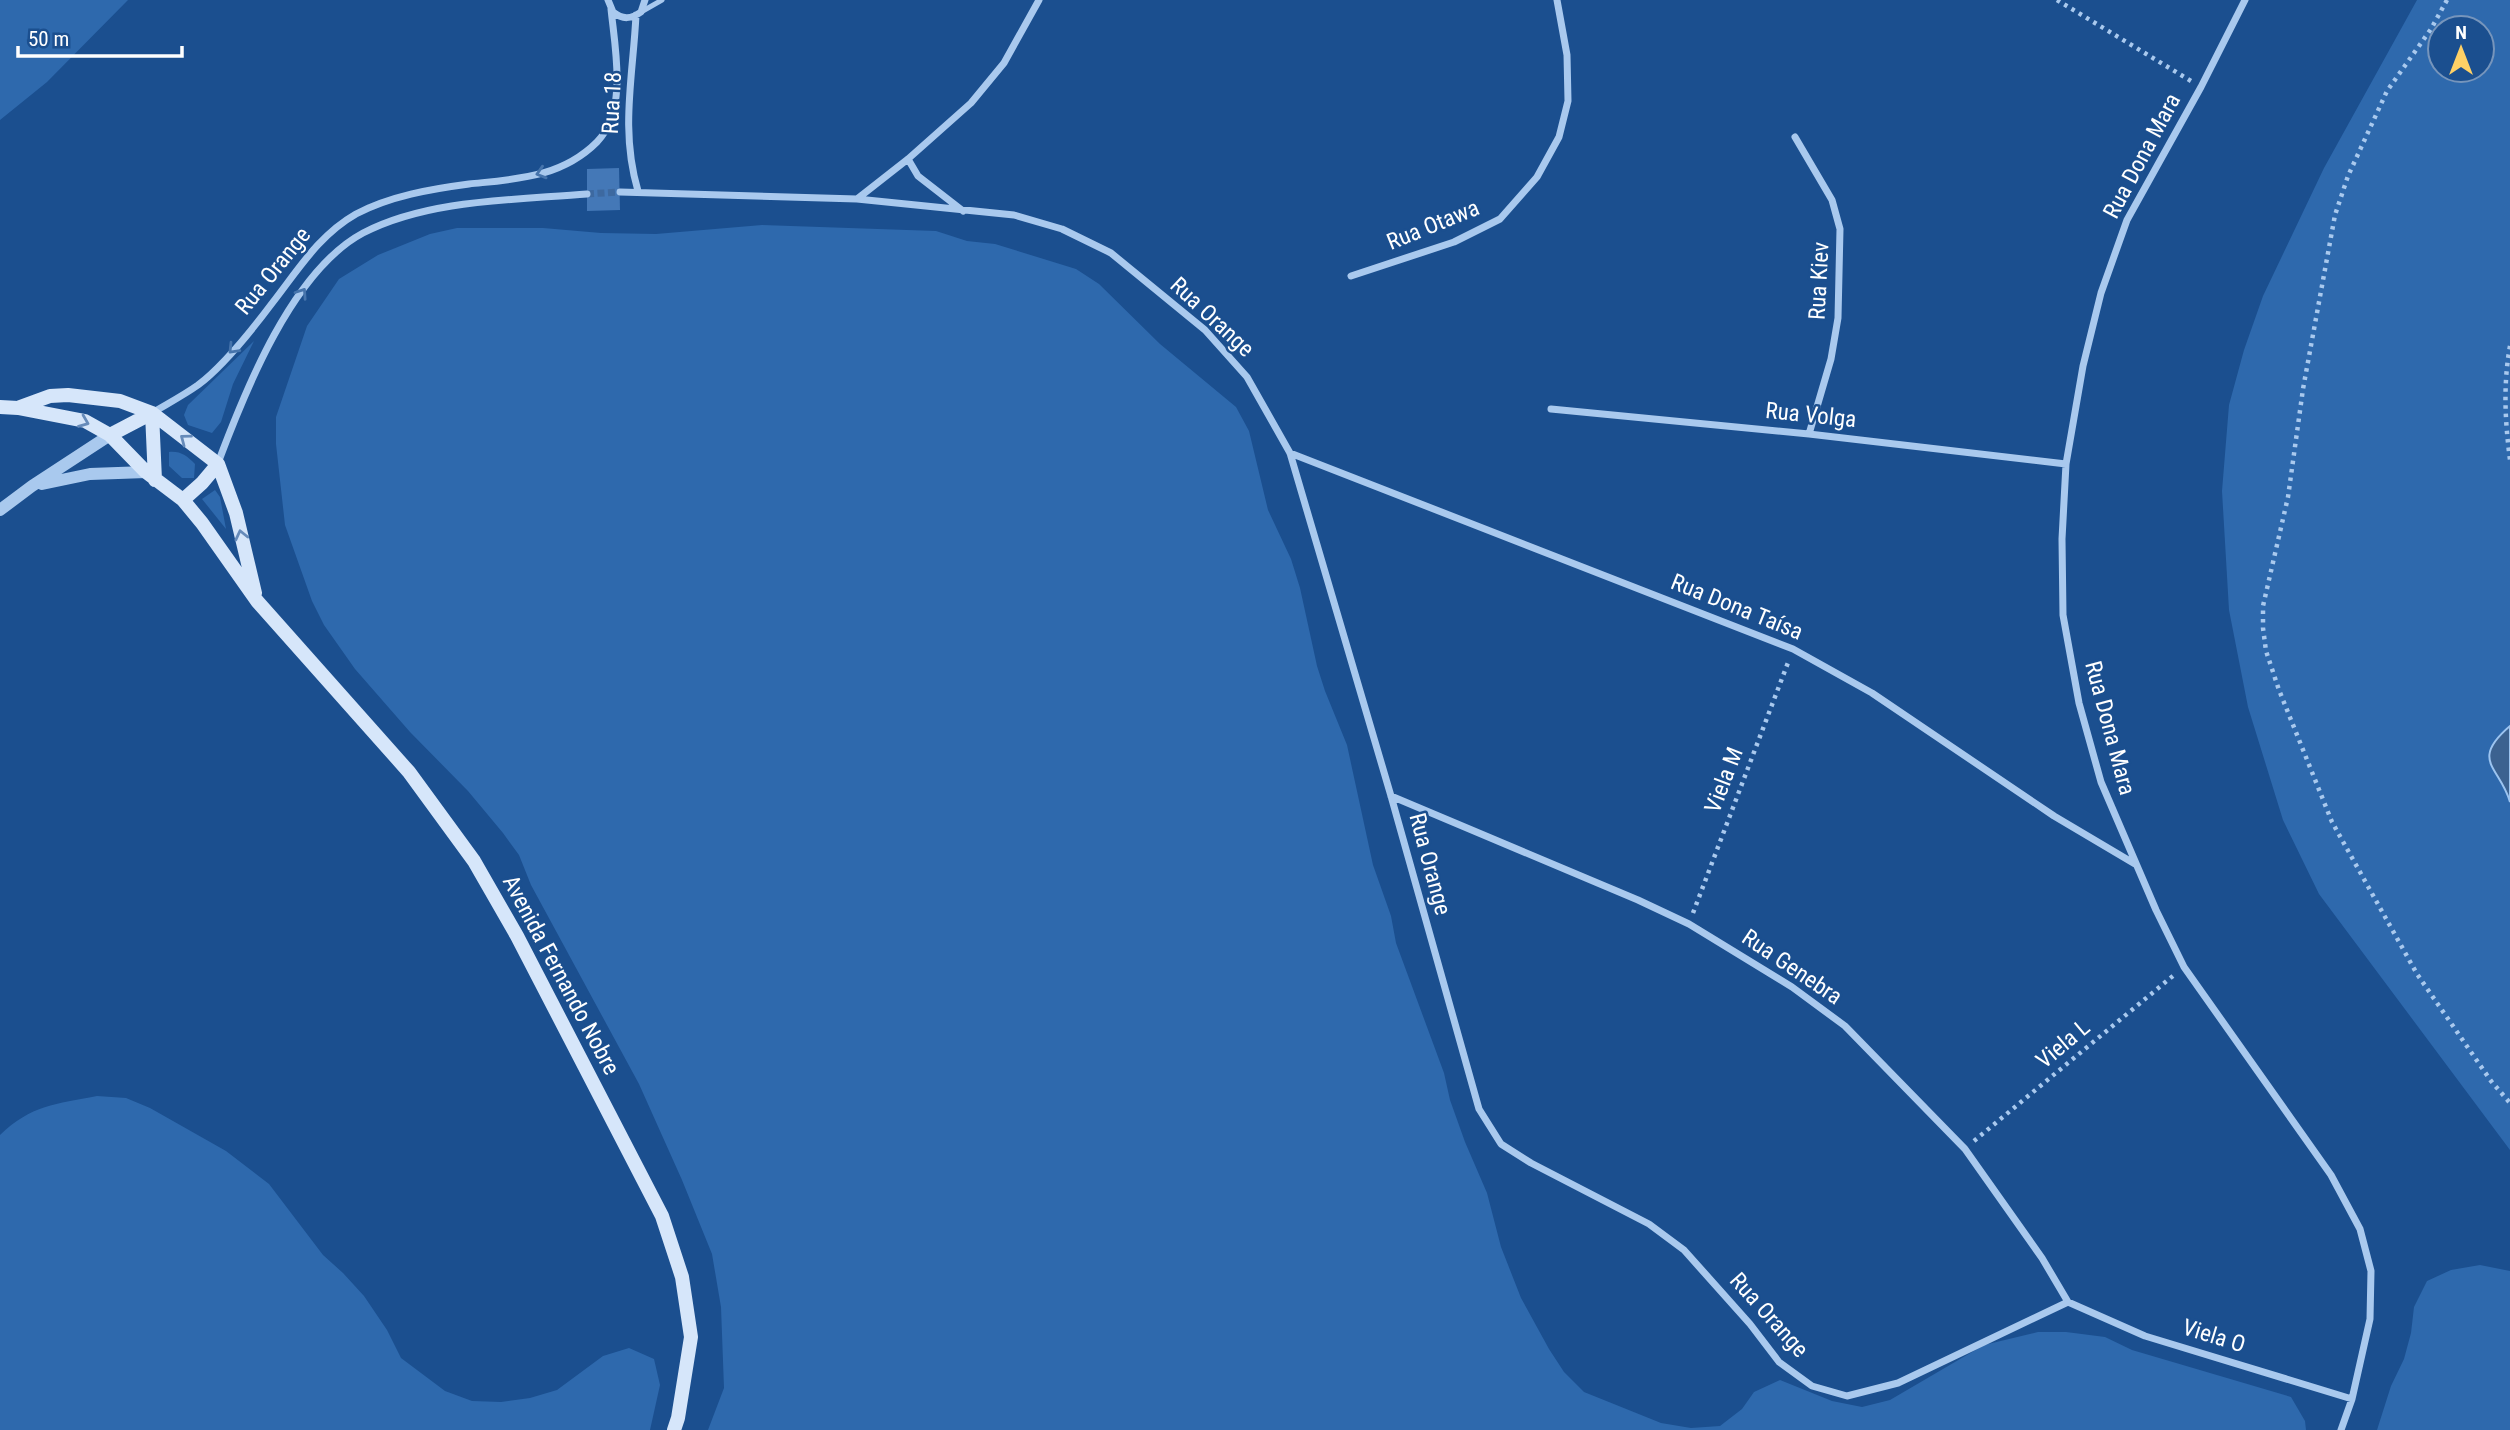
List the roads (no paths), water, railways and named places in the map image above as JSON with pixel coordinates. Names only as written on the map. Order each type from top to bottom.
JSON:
[{"type":"main road","points":[[18,408],[50,396],[68,395],[120,401],[152,413],[218,464],[202,483],[183,499]]},
{"type":"main road","name":"Avenida Fernando Nobre","points":[[0,407],[65,415],[85,421],[110,435],[151,476],[183,499],[257,601],[409,772],[474,861],[517,936],[662,1216],[682,1277],[691,1337],[674,1430]]},
{"type":"main road","points":[[110,435],[152,413]]},
{"type":"main road","points":[[151,476],[152,413]]},
{"type":"main road","name":"Avenida Fernando Nobre","points":[[218,464],[236,513],[257,601]]},
{"type":"street","name":"Rua 18","points":[[638,191],[630,163],[628,114],[639,13],[645,0]]},
{"type":"street","points":[[620,192],[857,199],[908,159],[971,103],[1004,63],[1039,0]]},
{"type":"street","name":"Rua Otawa","points":[[1351,276],[1454,242],[1500,219],[1537,177],[1559,137],[1568,101],[1567,55],[1557,0]]},
{"type":"street","name":"Rua Dona Mara","points":[[2245,0],[2201,87],[2127,220],[2095,317],[2083,366],[2066,464],[2062,539],[2063,615],[2079,703],[2101,782],[2135,864],[2183,967],[2331,1175],[2360,1229],[2371,1271],[2370,1320],[2342,1430]]},
{"type":"street","name":"Rua 18","points":[[599,139],[612,119],[618,70],[609,2]]},
{"type":"street","points":[[609,2],[618,16],[624,18],[639,13]]},
{"type":"street","name":"Rua Kiev","points":[[1795,137],[1832,200],[1840,229],[1838,318],[1831,359],[1809,434]]},
{"type":"street","name":"Rua Orange","points":[[152,413],[199,384],[241,341],[301,262],[328,234],[355,215],[383,202],[421,192],[469,184],[506,182],[562,167],[582,155],[599,139]]},
{"type":"street","points":[[908,159],[918,176],[964,212]]},
{"type":"street","name":"Rua Orange","points":[[218,464],[237,413],[277,330],[313,276],[334,254],[362,233],[400,218],[461,205],[587,194]]},
{"type":"street","name":"Rua Orange","points":[[857,199],[1014,215],[1062,229],[1111,253],[1205,330],[1247,377],[1290,453],[1479,1109],[1501,1144],[1531,1163],[1650,1224],[1684,1250],[1750,1324],[1779,1362],[1812,1386],[1847,1396],[1898,1383],[2068,1302]]},
{"type":"street","name":"Rua Volga","points":[[1550,409],[1809,434],[2066,464]]},
{"type":"street","points":[[0,510],[110,435]]},
{"type":"street","name":"Rua Dona Taísa","points":[[1290,453],[1793,649],[1872,693],[2054,816],[2135,864]]},
{"type":"street","points":[[32,486],[90,474],[151,476]]},
{"type":"street","name":"Rua Genebra","points":[[1391,796],[1689,924],[1793,987],[1845,1026],[1965,1149],[2042,1258],[2068,1302]]},
{"type":"street","name":"Viela O","points":[[2068,1302],[2146,1336],[2352,1399]]},
{"type":"lane","points":[[639,13],[662,0]]},
{"type":"tunnel","points":[[587,194],[620,192]]}]
